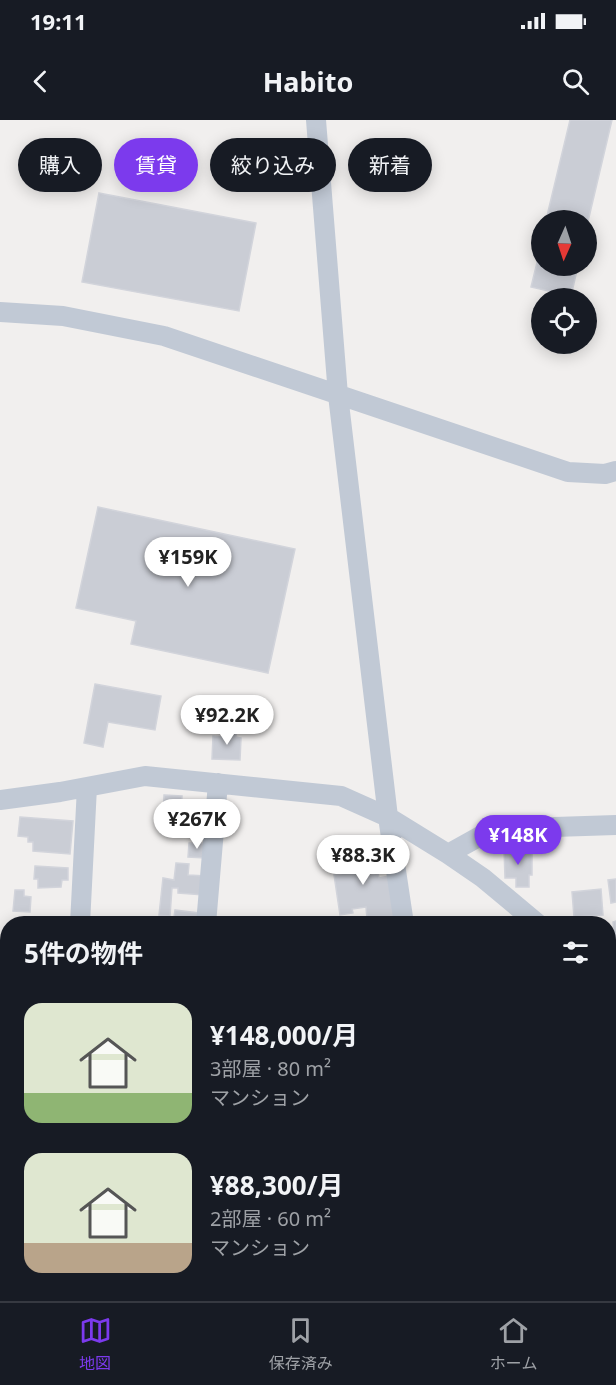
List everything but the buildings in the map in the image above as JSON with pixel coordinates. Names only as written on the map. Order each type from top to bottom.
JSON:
[{"type":"street","points":[[316,120],[338,395],[388,817],[403,916]]},
{"type":"street","points":[[0,312],[63,316],[164,336],[568,472],[605,474],[616,471]]},
{"type":"street","points":[[0,800],[144,776],[341,796],[388,817],[448,854],[483,878],[528,916]]},
{"type":"street","points":[[207,916],[218,783]]},
{"type":"street","points":[[80,916],[87,787]]},
{"type":"street","points":[[448,854],[493,829],[616,825]]}]
